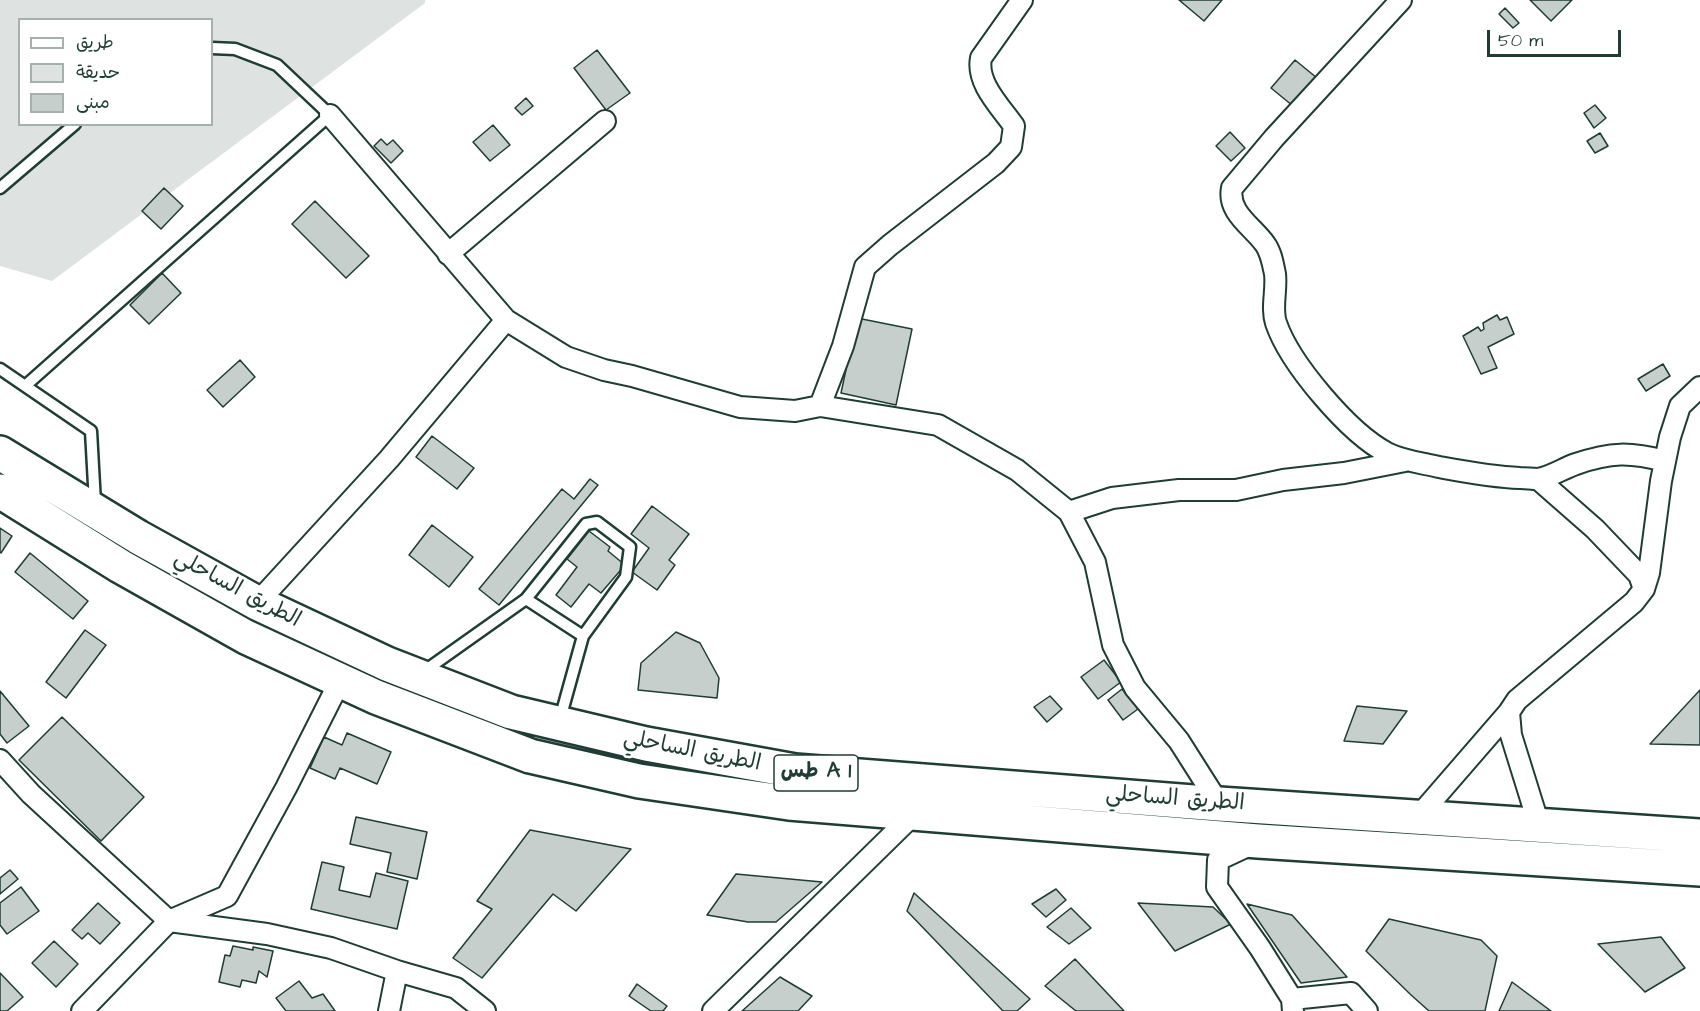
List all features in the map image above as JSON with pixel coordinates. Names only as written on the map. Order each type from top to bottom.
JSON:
[{"type":"highway","name":"الطريق الساحلي","points":[[0,453],[95,511],[257,603],[387,664],[511,712],[646,744],[795,771],[1219,804],[1700,836]]},
{"type":"highway","name":"الطريق الساحلي","points":[[0,491],[120,566],[246,637],[340,681],[530,756],[639,781],[778,801],[915,813],[1258,841],[1700,869]]},
{"type":"street","points":[[820,406],[843,346],[865,267],[890,245],[968,187],[1011,147],[1014,126],[995,100],[979,68],[981,58],[1022,0]]},
{"type":"street","points":[[1401,0],[1274,138],[1232,188],[1230,197],[1233,207],[1266,246],[1273,263],[1276,284],[1275,322],[1301,368],[1319,391],[1355,428],[1388,453],[1407,460],[1470,474],[1538,478],[1610,454],[1636,453],[1665,461]]},
{"type":"street","points":[[330,116],[506,320],[566,357],[604,370],[740,407],[795,411],[820,406],[938,425],[1017,470],[1068,512],[1095,562],[1113,645],[1135,688],[1179,741],[1219,804]]},
{"type":"street","points":[[448,254],[605,121]]},
{"type":"street","points":[[257,603],[389,459],[506,320]]},
{"type":"street","points":[[1418,817],[1517,700],[1634,602],[1644,589],[1649,573],[1665,461],[1680,406],[1700,387]]},
{"type":"street","points":[[1068,512],[1112,498],[1179,490],[1236,490],[1283,480],[1344,473],[1407,460]]},
{"type":"street","points":[[1538,478],[1595,529],[1639,575],[1644,589]]},
{"type":"street","points":[[82,1011],[169,921],[227,896],[340,681]]},
{"type":"street","points":[[1509,712],[1511,735],[1539,825]]},
{"type":"street","points":[[0,760],[31,794],[169,921],[267,934],[331,948],[456,988],[485,1011]]},
{"type":"street","points":[[713,1011],[915,813]]},
{"type":"street","points":[[1258,841],[1218,860],[1216,887],[1260,948],[1293,1005],[1351,993],[1367,1011]]},
{"type":"street","points":[[389,1011],[397,970]]},
{"type":"lane","points":[[25,386],[330,116],[277,65],[235,49],[213,48]]},
{"type":"lane","points":[[0,188],[73,126]]},
{"type":"lane","points":[[0,369],[92,430],[95,511]]},
{"type":"lane","points":[[418,676],[526,599],[586,524],[597,522],[630,547],[626,577],[584,636],[559,724]]},
{"type":"lane","points":[[526,599],[584,636]]},
{"type":"green space","points":[[0,0],[425,0],[425,3],[52,281],[0,266]]},
{"type":"building","points":[[1179,0],[1222,0],[1204,21]]},
{"type":"building","points":[[1530,0],[1572,0],[1551,21]]},
{"type":"building","points":[[1505,8],[1519,23],[1513,28],[1499,14]]},
{"type":"building","points":[[597,50],[630,93],[606,110],[574,68]]},
{"type":"building","points":[[1295,60],[1317,78],[1293,106],[1271,88]]},
{"type":"building","points":[[526,98],[533,106],[522,115],[515,108]]},
{"type":"building","points":[[1595,105],[1606,118],[1594,128],[1584,113]]},
{"type":"building","points":[[493,125],[510,145],[490,161],[473,142]]},
{"type":"building","points":[[1230,132],[1245,148],[1231,161],[1216,146]]},
{"type":"building","points":[[1600,133],[1608,146],[1595,153],[1587,141]]},
{"type":"building","points":[[381,139],[387,145],[393,140],[403,151],[391,163],[374,146]]},
{"type":"building","points":[[164,188],[183,206],[161,229],[142,211]]},
{"type":"building","points":[[315,201],[369,256],[346,278],[292,224]]},
{"type":"building","points":[[162,273],[181,293],[149,324],[130,305]]},
{"type":"building","points":[[1497,315],[1500,320],[1507,317],[1514,334],[1488,347],[1497,368],[1481,374],[1463,336],[1478,327],[1481,331],[1484,329],[1483,323]]},
{"type":"building","points":[[857,318],[912,329],[896,405],[841,393]]},
{"type":"building","points":[[240,360],[255,377],[223,407],[207,390]]},
{"type":"building","points":[[1663,364],[1670,376],[1646,391],[1638,379]]},
{"type":"building","points":[[432,436],[474,468],[457,489],[416,457]]},
{"type":"building","points":[[590,479],[598,485],[499,605],[479,589],[562,489],[574,499]]},
{"type":"building","points":[[652,506],[689,534],[669,560],[675,565],[657,590],[632,572],[649,548],[631,534]]},
{"type":"building","points":[[432,525],[473,557],[449,587],[409,555]]},
{"type":"building","points":[[0,528],[12,536],[1,553],[0,552]]},
{"type":"building","points":[[589,531],[610,547],[608,551],[625,565],[601,593],[589,584],[571,607],[556,595],[577,567],[567,559]]},
{"type":"building","points":[[30,553],[88,601],[73,619],[15,572]]},
{"type":"building","points":[[85,630],[106,645],[66,698],[46,682]]},
{"type":"building","points":[[676,632],[700,643],[719,678],[717,698],[638,690],[641,663]]},
{"type":"building","points":[[1104,660],[1121,682],[1098,699],[1081,677]]},
{"type":"building","points":[[1122,689],[1138,709],[1123,720],[1108,700]]},
{"type":"building","points":[[1700,690],[1700,745],[1650,744]]},
{"type":"building","points":[[0,691],[29,726],[7,743],[0,734]]},
{"type":"building","points":[[1050,696],[1062,709],[1047,722],[1034,707]]},
{"type":"building","points":[[1357,706],[1407,711],[1383,744],[1344,741]]},
{"type":"building","points":[[62,717],[144,797],[101,841],[19,760]]},
{"type":"building","points":[[347,733],[391,752],[377,784],[340,768],[335,779],[310,768],[324,737],[342,745]]},
{"type":"building","points":[[356,817],[427,832],[417,879],[387,872],[391,853],[350,844]]},
{"type":"building","points":[[530,830],[631,849],[576,911],[553,894],[482,978],[453,958],[492,909],[477,901]]},
{"type":"building","points":[[322,862],[344,867],[339,890],[370,897],[376,873],[408,881],[397,929],[311,909]]},
{"type":"building","points":[[10,870],[18,879],[0,894],[0,878]]},
{"type":"building","points":[[736,874],[822,882],[776,922],[748,922],[707,915]]},
{"type":"building","points":[[21,887],[39,911],[7,934],[0,925],[0,903]]},
{"type":"building","points":[[1056,889],[1066,900],[1046,917],[1032,904]]},
{"type":"building","points":[[914,893],[1030,999],[1017,1011],[1003,1011],[907,911]]},
{"type":"building","points":[[98,903],[120,923],[100,944],[88,933],[82,939],[72,930]]},
{"type":"building","points":[[1138,903],[1213,907],[1231,924],[1175,951]]},
{"type":"building","points":[[1247,904],[1292,915],[1347,977],[1301,983]]},
{"type":"building","points":[[1071,908],[1091,928],[1069,944],[1047,927]]},
{"type":"building","points":[[1389,919],[1481,940],[1497,956],[1485,1011],[1429,1011],[1410,994],[1366,951]]},
{"type":"building","points":[[1661,937],[1685,968],[1645,992],[1598,944]]},
{"type":"building","points":[[54,941],[78,964],[56,987],[32,963]]},
{"type":"building","points":[[233,946],[273,951],[267,977],[259,971],[256,983],[242,980],[240,987],[219,982],[225,955],[230,956]]},
{"type":"building","points":[[1075,959],[1124,1011],[1076,1011],[1045,986]]},
{"type":"building","points":[[0,973],[23,997],[7,1011],[0,1011]]},
{"type":"building","points":[[780,977],[812,996],[798,1011],[742,1011]]},
{"type":"building","points":[[299,981],[312,998],[323,994],[335,1011],[286,1011],[276,998]]},
{"type":"building","points":[[1512,982],[1551,1011],[1499,1011]]},
{"type":"building","points":[[637,984],[667,1006],[663,1011],[651,1011],[629,996]]}]
